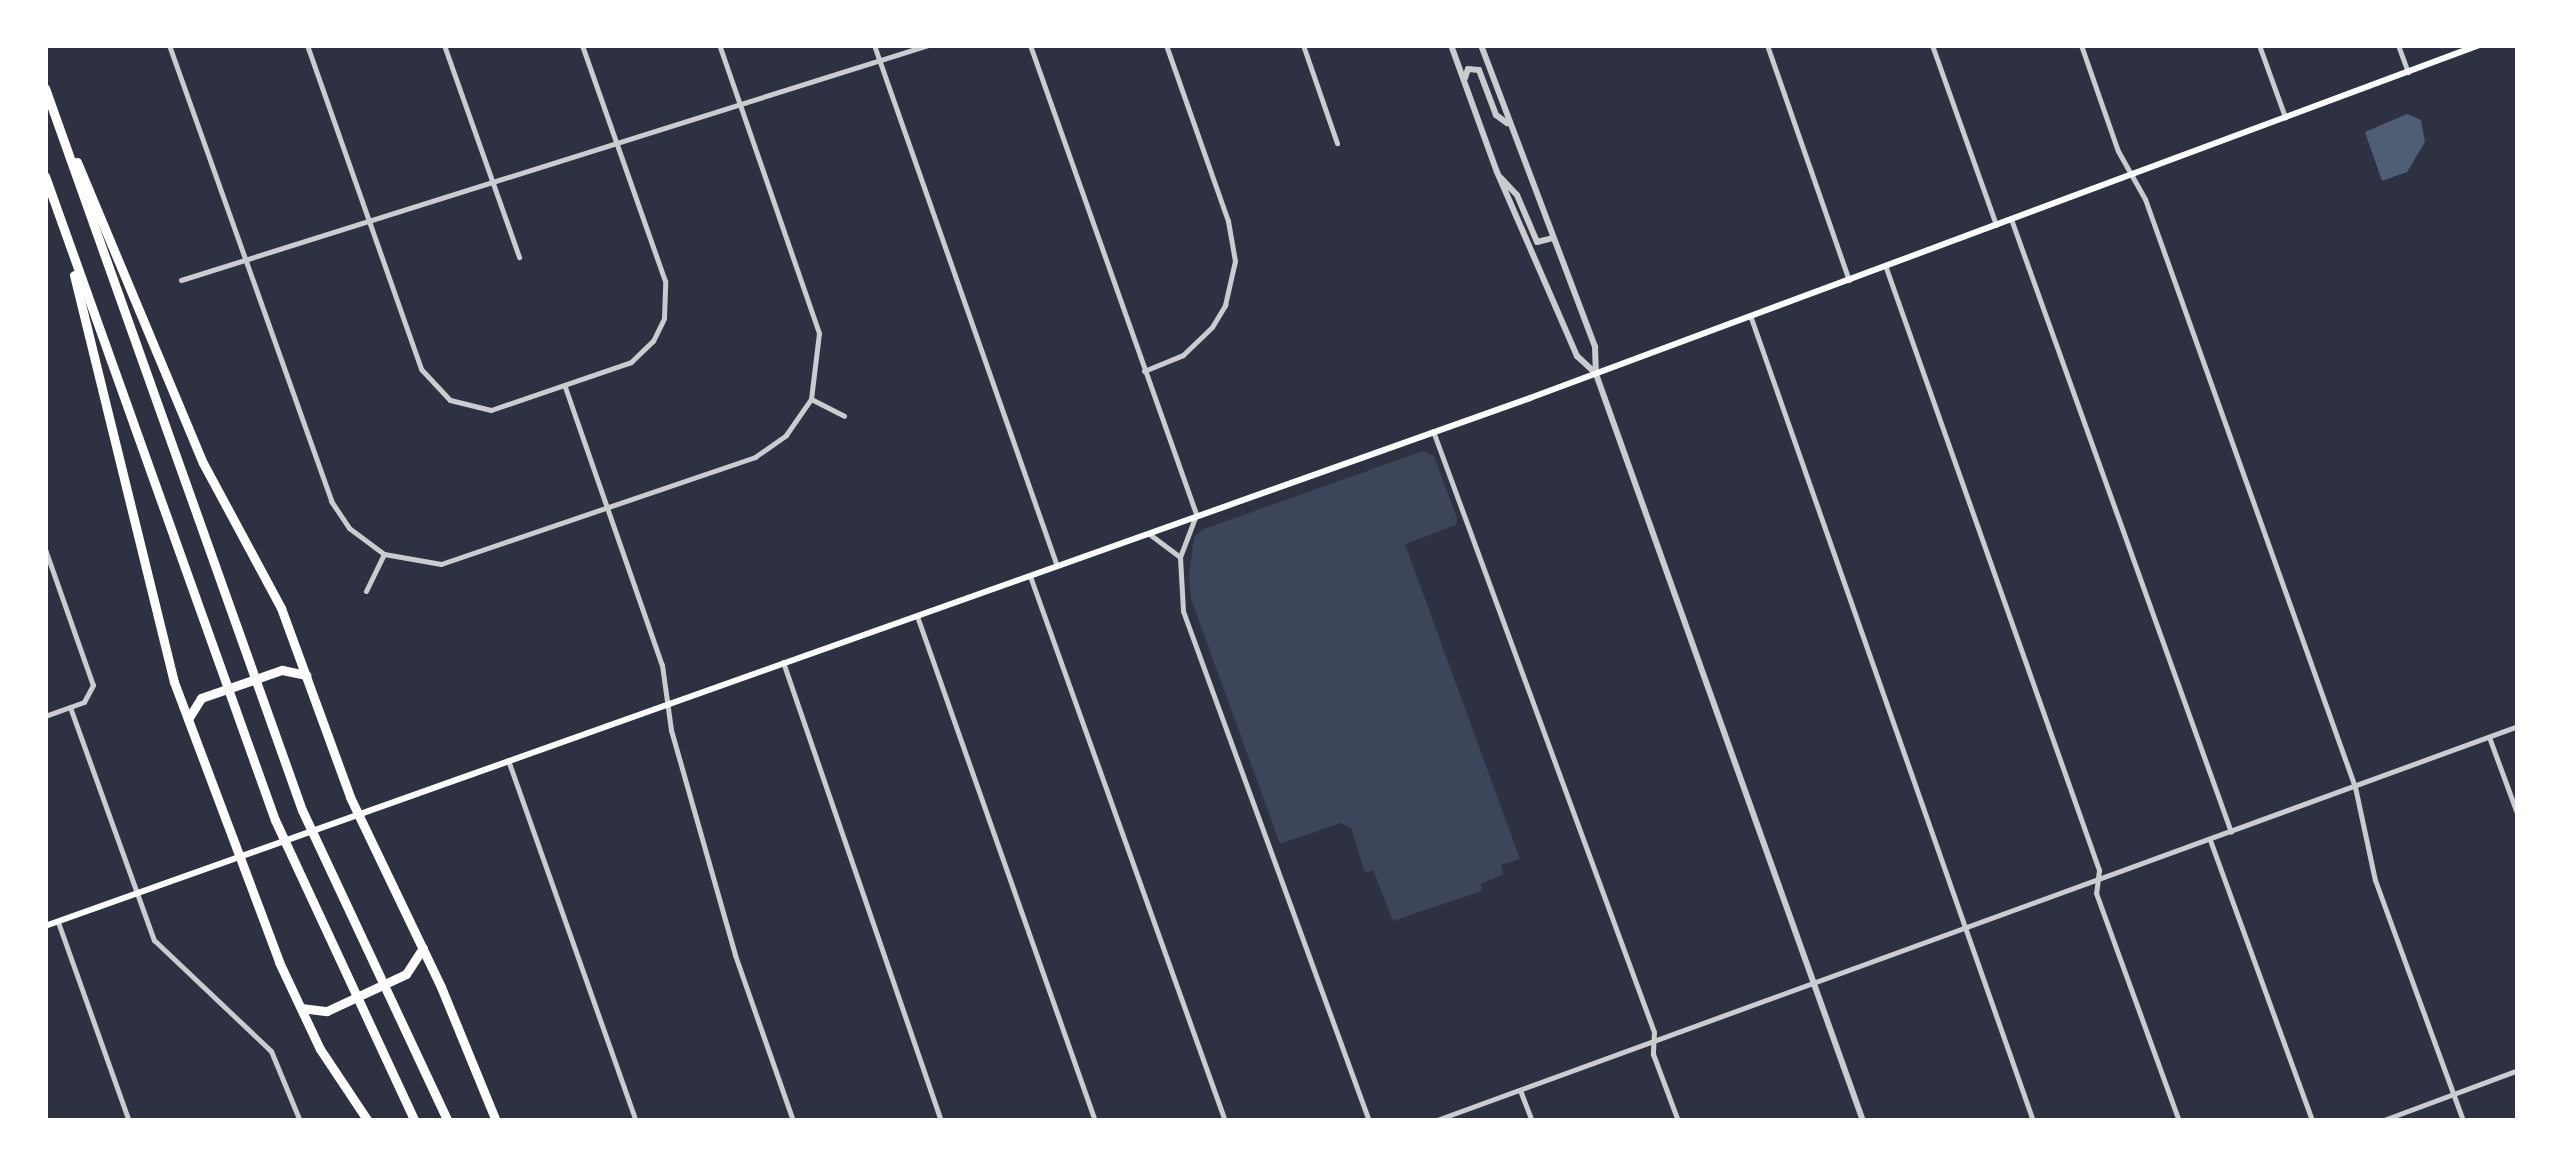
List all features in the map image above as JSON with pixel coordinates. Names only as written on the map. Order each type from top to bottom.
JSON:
[{"type":"highway","points":[[45,88],[302,810],[448,1121]]},
{"type":"highway","points":[[52,109],[203,462],[271,586],[358,814],[422,948],[496,1121]]},
{"type":"highway","points":[[45,176],[275,820],[415,1121]]},
{"type":"highway","points":[[54,200],[156,623],[188,719],[238,858],[300,1008],[368,1121]]},
{"type":"highway","points":[[188,719],[200,698],[282,670],[306,675]]},
{"type":"highway","points":[[300,1008],[328,1012],[406,974],[422,948]]},
{"type":"main road","points":[[45,926],[1596,374],[2479,45]]},
{"type":"street","points":[[169,45],[331,501],[350,528],[384,554],[421,564],[462,560],[754,457],[786,435],[811,398],[819,333],[719,45]]},
{"type":"street","points":[[307,45],[421,369],[440,393],[458,404],[491,410],[631,362],[653,341],[664,318],[665,281],[582,45]]},
{"type":"street","points":[[444,45],[519,257]]},
{"type":"street","points":[[874,45],[1058,566]]},
{"type":"street","points":[[181,280],[742,108],[928,45]]},
{"type":"street","points":[[1030,45],[1196,516],[1180,557],[1183,612],[1369,1121]]},
{"type":"street","points":[[1144,372],[1182,355],[1206,335],[1225,306],[1235,261],[1228,221],[1166,45]]},
{"type":"street","points":[[1303,45],[1337,143]]},
{"type":"street","points":[[1451,45],[1496,172],[1577,356],[1596,374]]},
{"type":"street","points":[[1481,45],[1595,346],[1596,374],[1864,1121]]},
{"type":"street","points":[[1767,45],[1849,280]]},
{"type":"street","points":[[1932,45],[1996,225]]},
{"type":"street","points":[[2080,45],[2129,175],[2144,199],[2355,787],[2375,880],[2463,1121]]},
{"type":"street","points":[[2259,45],[2285,116]]},
{"type":"street","points":[[2398,45],[2408,72]]},
{"type":"street","points":[[1464,82],[1468,69],[1479,70],[1496,115],[1508,123]]},
{"type":"street","points":[[1496,172],[1517,195],[1536,242],[1553,238]]},
{"type":"street","points":[[2010,220],[2231,832]]},
{"type":"street","points":[[1884,265],[2099,870],[2096,893],[2179,1121]]},
{"type":"street","points":[[1750,315],[2033,1121]]},
{"type":"street","points":[[565,386],[652,635],[670,702],[672,732],[735,956],[793,1121]]},
{"type":"street","points":[[811,398],[844,416]]},
{"type":"street","points":[[1434,431],[1654,1043],[1678,1121]]},
{"type":"street","points":[[1148,533],[1180,557]]},
{"type":"street","points":[[45,549],[92,682],[87,699],[45,716]]},
{"type":"street","points":[[366,591],[384,554]]},
{"type":"street","points":[[1030,576],[1225,1121]]},
{"type":"street","points":[[917,616],[1095,1121]]},
{"type":"street","points":[[782,662],[940,1121]]},
{"type":"street","points":[[70,707],[136,895],[167,958],[271,1051],[300,1121]]},
{"type":"street","points":[[1434,1121],[2518,726]]},
{"type":"street","points":[[2489,738],[2518,816]]},
{"type":"street","points":[[508,760],[636,1121]]},
{"type":"street","points":[[2210,840],[2312,1121]]},
{"type":"street","points":[[58,922],[129,1121]]},
{"type":"street","points":[[2381,1121],[2518,1070]]},
{"type":"street","points":[[1520,1090],[1532,1121]]},
{"type":"shaded area","points":[[2407,114],[2421,120],[2425,142],[2407,172],[2382,181],[2365,132]]},
{"type":"shaded area","points":[[1423,451],[1434,456],[1457,518],[1456,525],[1405,544],[1520,859],[1501,865],[1503,874],[1481,884],[1482,891],[1393,921],[1373,870],[1365,873],[1351,828],[1341,823],[1280,844],[1191,599],[1189,575],[1194,537],[1204,529]]}]
